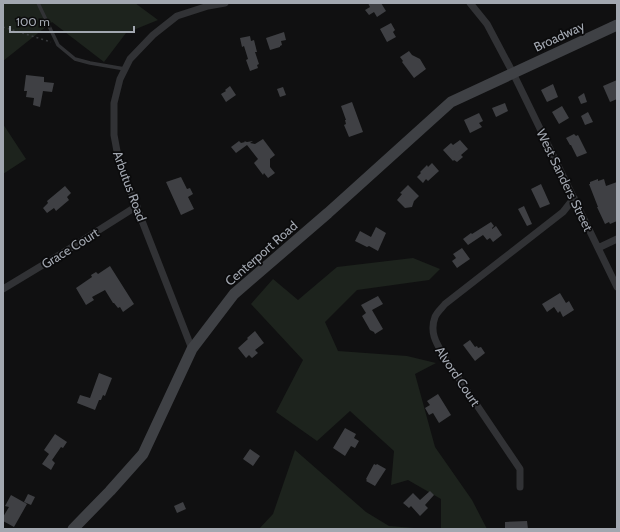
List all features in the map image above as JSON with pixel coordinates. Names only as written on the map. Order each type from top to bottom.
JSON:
[{"type":"main road","name":"Broadway","points":[[512,73],[617,25]]},
{"type":"main road","name":"Centerport Road","points":[[73,529],[143,454],[192,349],[234,294],[328,213],[451,102],[512,73]]},
{"type":"street","name":"Arbutus Road","points":[[192,349],[119,162],[114,135],[114,103],[120,79],[130,58],[153,35],[178,16],[208,6],[226,3]]},
{"type":"street","name":"West Sanders Street","points":[[470,3],[487,24],[617,287]]},
{"type":"street","name":"Alvord Court","points":[[520,487],[520,469],[445,358],[435,341],[433,327],[436,315],[445,304],[563,212],[574,198]]},
{"type":"street","name":"Grace Court","points":[[3,289],[137,206]]},
{"type":"street","points":[[598,248],[617,239]]},
{"type":"lane","points":[[38,3],[58,45],[75,59],[125,69]]},
{"type":"path","points":[[3,27],[58,45]]},
{"type":"shaded area","points":[[3,3],[135,3],[158,20],[126,33],[104,62],[52,22],[3,61]]},
{"type":"shaded area","points":[[3,124],[26,159],[3,174]]},
{"type":"shaded area","points":[[413,258],[440,269],[429,280],[357,290],[325,322],[338,351],[407,356],[436,363],[415,374],[435,447],[472,500],[487,529],[441,529],[441,499],[408,480],[391,485],[394,451],[350,411],[317,441],[276,412],[303,360],[251,304],[273,279],[298,300],[337,267]]},
{"type":"shaded area","points":[[295,450],[366,512],[389,526],[427,529],[259,529],[273,514]]},
{"type":"building","points":[[368,3],[381,3],[386,11],[377,17],[374,12],[369,15],[365,10],[370,7]]},
{"type":"building","points":[[391,23],[395,30],[393,32],[396,37],[387,42],[380,29]]},
{"type":"building","points":[[284,32],[286,40],[281,41],[282,45],[280,47],[270,50],[266,38]]},
{"type":"building","points":[[250,36],[251,41],[254,40],[257,52],[255,52],[259,64],[257,65],[258,68],[250,71],[246,60],[248,59],[244,46],[242,47],[240,38]]},
{"type":"building","points":[[409,51],[412,55],[420,59],[426,69],[414,78],[400,57]]},
{"type":"building","points":[[26,75],[44,77],[44,82],[54,83],[52,92],[43,91],[40,107],[33,105],[34,98],[26,97],[27,91],[24,91]]},
{"type":"building","points":[[617,80],[617,99],[610,102],[603,86]]},
{"type":"building","points":[[553,84],[558,97],[547,102],[541,90]]},
{"type":"building","points":[[230,86],[236,95],[226,102],[221,94]]},
{"type":"building","points":[[283,87],[286,95],[280,97],[277,89]]},
{"type":"building","points":[[584,93],[587,102],[581,104],[578,97]]},
{"type":"building","points":[[352,102],[363,132],[349,137],[344,125],[346,124],[346,120],[341,106]]},
{"type":"building","points":[[505,103],[508,111],[496,117],[492,108]]},
{"type":"building","points":[[562,106],[569,118],[559,124],[552,112]]},
{"type":"building","points":[[588,112],[593,122],[585,125],[581,116]]},
{"type":"building","points":[[479,113],[483,121],[479,123],[482,127],[470,133],[464,120]]},
{"type":"building","points":[[574,134],[576,136],[578,135],[587,153],[577,157],[566,138]]},
{"type":"building","points":[[263,139],[275,155],[270,159],[270,167],[275,173],[268,178],[264,173],[263,175],[254,163],[258,159],[247,145],[236,153],[231,147],[239,141],[241,143],[245,142],[244,141],[253,141],[250,143],[255,144]]},
{"type":"building","points":[[460,140],[468,149],[461,155],[463,157],[457,162],[454,160],[453,161],[443,150],[451,143],[453,145]]},
{"type":"building","points":[[432,163],[439,171],[428,181],[426,179],[423,183],[417,177],[427,165],[428,167]]},
{"type":"building","points":[[181,177],[187,189],[190,188],[193,194],[188,197],[194,209],[181,215],[166,182]]},
{"type":"building","points":[[598,179],[598,181],[604,179],[606,186],[617,182],[617,221],[610,224],[609,222],[605,224],[589,184],[590,182]]},
{"type":"building","points":[[541,184],[550,204],[540,208],[531,189]]},
{"type":"building","points":[[408,185],[419,196],[414,201],[412,207],[405,208],[397,200],[402,194],[400,193]]},
{"type":"building","points":[[65,186],[71,193],[67,197],[69,200],[56,211],[54,208],[47,213],[43,208],[48,203],[47,201]]},
{"type":"building","points":[[524,206],[532,224],[527,226],[518,209]]},
{"type":"building","points":[[491,222],[494,226],[492,229],[496,226],[502,235],[493,242],[490,238],[487,240],[483,235],[468,245],[463,239],[471,233],[472,234]]},
{"type":"building","points":[[376,227],[386,233],[378,251],[355,241],[360,231],[371,237]]},
{"type":"building","points":[[462,248],[470,259],[457,268],[452,261],[456,258],[453,254]]},
{"type":"building","points":[[110,266],[134,304],[123,312],[120,307],[118,308],[113,303],[105,290],[92,297],[94,300],[86,305],[76,288],[92,277],[91,275],[96,272],[98,274]]},
{"type":"building","points":[[560,293],[566,303],[569,301],[574,310],[563,317],[560,311],[558,313],[554,307],[547,312],[542,304]]},
{"type":"building","points":[[378,296],[383,304],[372,310],[383,329],[375,334],[370,330],[362,316],[366,313],[361,305]]},
{"type":"building","points":[[255,331],[264,343],[255,350],[258,353],[252,358],[249,355],[246,358],[238,348]]},
{"type":"building","points":[[470,340],[475,347],[481,347],[485,353],[475,361],[463,345]]},
{"type":"building","points":[[99,373],[112,378],[105,396],[103,395],[101,400],[99,400],[95,410],[77,403],[80,395],[90,398]]},
{"type":"building","points":[[438,394],[451,415],[439,423],[433,413],[429,415],[425,408],[430,405],[427,401]]},
{"type":"building","points":[[345,428],[356,434],[354,438],[359,441],[355,448],[351,446],[345,456],[333,448]]},
{"type":"building","points":[[55,434],[67,442],[63,448],[61,447],[52,460],[55,463],[51,470],[42,464],[49,454],[44,450]]},
{"type":"building","points":[[250,449],[260,456],[253,466],[243,459]]},
{"type":"building","points":[[374,464],[386,469],[375,486],[366,481]]},
{"type":"building","points":[[430,491],[434,495],[425,505],[428,508],[420,516],[411,506],[409,508],[403,503],[413,493],[420,500]]},
{"type":"building","points":[[28,494],[35,497],[31,505],[24,502]]},
{"type":"building","points":[[11,495],[27,504],[14,527],[3,521],[3,517],[9,507],[5,506]]},
{"type":"building","points":[[183,502],[186,509],[177,513],[174,506]]},
{"type":"building","points":[[527,521],[528,529],[505,529],[505,522]]}]
